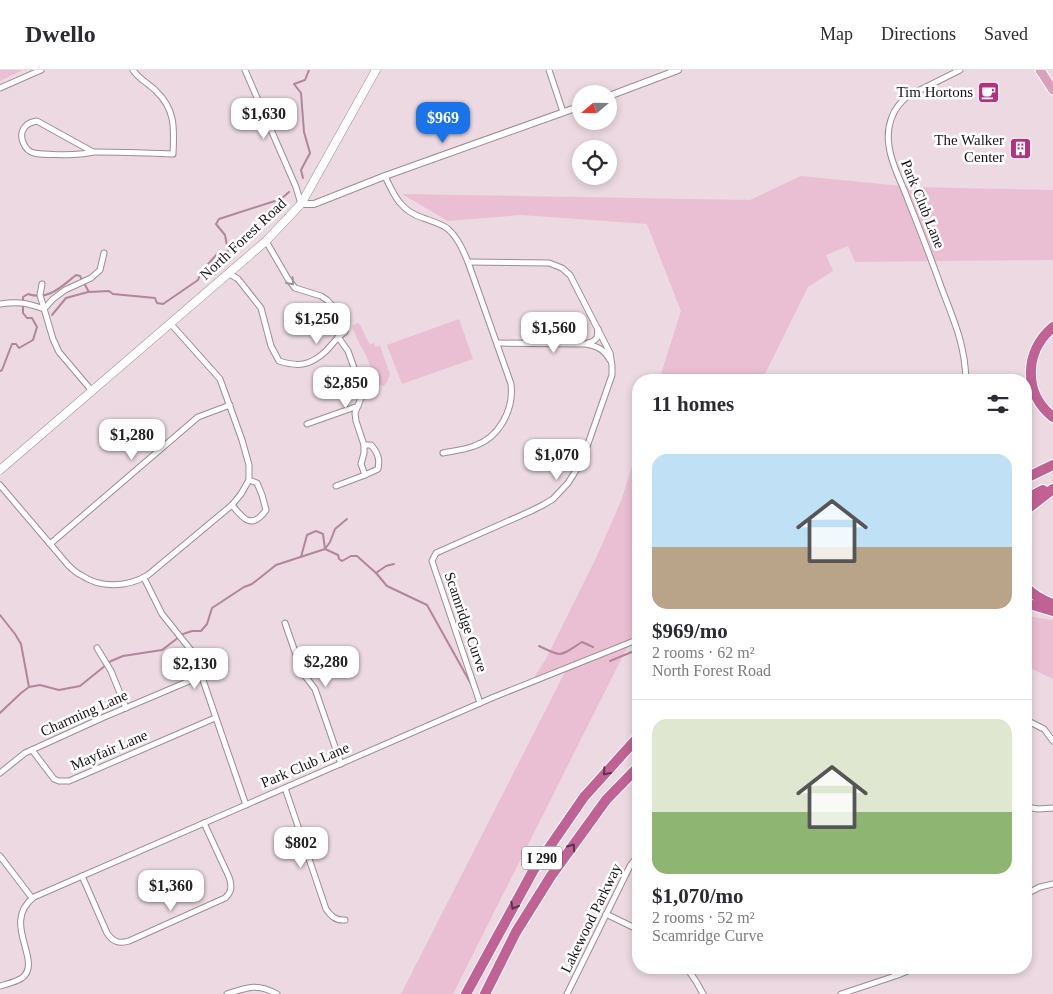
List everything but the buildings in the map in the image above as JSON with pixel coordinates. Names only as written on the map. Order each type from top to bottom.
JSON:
[{"type":"highway","points":[[1025,374],[1031,347],[1043,330],[1053,323]]},
{"type":"highway","points":[[1030,374],[1034,353],[1038,343],[1053,327]]},
{"type":"highway","points":[[1032,384],[1042,406],[1053,417]]},
{"type":"highway","points":[[1032,475],[1053,465]]},
{"type":"highway","points":[[1032,496],[1053,487]]},
{"type":"highway","points":[[1032,505],[1053,487]]},
{"type":"highway","points":[[1032,594],[1040,600],[1053,604]]},
{"type":"highway","points":[[1032,605],[1053,611]]},
{"type":"highway","name":"I 290","points":[[466,994],[533,871],[584,797],[632,744]]},
{"type":"highway","name":"I 290","points":[[485,994],[516,932],[551,876],[606,800],[632,773]]},
{"type":"main road","points":[[301,204],[376,70]]},
{"type":"main road","points":[[1040,70],[1053,90]]},
{"type":"main road","name":"North Forest Road","points":[[0,470],[266,241],[301,204]]},
{"type":"street","points":[[0,88],[40,70]]},
{"type":"street","points":[[93,152],[37,121],[30,123],[24,128],[22,135],[23,143],[32,153],[79,155],[93,152],[173,154],[174,122],[168,107],[156,91],[133,70]]},
{"type":"street","points":[[245,70],[296,187],[301,204]]},
{"type":"street","points":[[549,70],[563,112]]},
{"type":"street","points":[[618,93],[678,70]]},
{"type":"street","name":"Park Club Lane","points":[[960,70],[903,100],[891,119],[888,136],[891,157],[959,334],[966,374]]},
{"type":"street","name":"North Forest Road","points":[[301,204],[314,204],[385,176],[572,109]]},
{"type":"street","points":[[385,176],[399,204],[413,215],[447,228],[460,243],[511,384],[510,406],[498,430],[484,441],[472,447],[443,453]]},
{"type":"street","points":[[228,273],[238,279],[261,308],[271,346],[279,361],[290,365],[303,365],[325,352],[345,332],[338,312],[322,296],[295,288],[266,241]]},
{"type":"street","points":[[44,309],[64,290],[91,278],[100,270],[104,253]]},
{"type":"street","name":"Scamridge Curve","points":[[468,262],[549,263],[562,268],[570,275],[598,329],[610,353],[612,366],[612,375],[582,461],[564,488],[553,498],[531,511],[436,552],[432,561],[480,703]]},
{"type":"street","points":[[42,284],[40,295],[53,339],[59,352],[92,391]]},
{"type":"street","points":[[0,304],[29,303],[44,309]]},
{"type":"street","points":[[0,485],[68,565],[93,581],[110,585],[126,584],[144,578],[232,505],[249,480],[249,466],[230,405],[220,379],[170,323]]},
{"type":"street","points":[[585,344],[597,338],[598,329]]},
{"type":"street","points":[[338,337],[348,352],[363,393],[355,413],[364,445],[361,464],[365,475]]},
{"type":"street","points":[[496,343],[592,345],[604,351],[612,366]]},
{"type":"street","points":[[50,544],[198,417],[230,405]]},
{"type":"street","points":[[307,424],[358,406]]},
{"type":"street","points":[[336,486],[378,469],[380,461],[375,450],[370,445],[364,445]]},
{"type":"street","points":[[232,505],[244,519],[252,521],[261,517],[266,510],[257,483],[249,480]]},
{"type":"street","points":[[144,578],[162,614],[194,654],[246,805]]},
{"type":"street","points":[[285,623],[302,672],[315,689],[341,764]]},
{"type":"street","name":"Park Club Lane","points":[[32,898],[480,703],[632,642]]},
{"type":"street","points":[[97,648],[111,671],[126,708]]},
{"type":"street","name":"Charming Lane","points":[[32,750],[201,676]]},
{"type":"street","name":"Mayfair Lane","points":[[32,750],[54,779],[69,781],[215,718]]},
{"type":"street","points":[[1032,723],[1044,729],[1053,741]]},
{"type":"street","points":[[0,773],[25,753],[32,750]]},
{"type":"street","points":[[285,788],[326,909],[332,917],[345,920]]},
{"type":"street","points":[[1032,808],[1053,808]]},
{"type":"street","points":[[82,876],[110,938],[118,943],[129,941],[217,902],[228,895],[231,882],[204,823]]},
{"type":"street","points":[[0,856],[32,898],[23,905],[16,925],[27,958],[28,969],[23,977],[0,986]]},
{"type":"street","name":"Lakewood Parkway","points":[[567,994],[632,863]]},
{"type":"street","points":[[1032,891],[1053,884]]},
{"type":"street","points":[[606,914],[632,927]]},
{"type":"street","points":[[691,974],[703,994]]},
{"type":"street","points":[[841,994],[898,974]]},
{"type":"street","points":[[227,994],[251,986],[267,989],[277,994]]},
{"type":"shaded area","points":[[0,70],[23,70],[0,81]]},
{"type":"shaded area","points":[[801,176],[912,187],[1053,190],[1053,260],[855,262],[848,246],[826,255],[833,271],[808,287],[765,374],[661,374],[681,311],[647,224],[521,215],[448,221],[402,194],[750,200]]},
{"type":"shaded area","points":[[459,319],[473,359],[402,384],[387,345]]},
{"type":"shaded area","points":[[357,323],[360,324],[370,344],[374,343],[375,347],[380,346],[390,374],[384,386],[377,384],[365,353],[358,341],[352,326]]},
{"type":"shaded area","points":[[632,467],[632,638],[453,994],[401,994],[567,668],[531,682],[546,659],[596,558],[621,501]]},
{"type":"shaded area","points":[[1032,617],[1053,620],[1053,679],[1032,669]]},
{"type":"waterway","points":[[303,178],[301,170],[310,153],[304,132],[301,93],[294,84],[305,80],[309,70]]},
{"type":"waterway","points":[[23,301],[23,297],[28,294],[42,296],[54,292],[76,275],[80,276],[89,292],[109,291],[113,294],[155,298],[157,303],[163,304],[198,280],[201,272],[217,254],[228,251],[225,235],[216,224],[219,219],[281,199],[289,192]]},
{"type":"waterway","points":[[52,315],[66,298],[88,292]]},
{"type":"waterway","points":[[0,371],[12,344],[16,344],[19,348],[33,340],[37,327],[32,318],[27,318],[23,313],[23,305]]},
{"type":"waterway","points":[[325,549],[335,529],[347,519]]},
{"type":"waterway","points":[[301,557],[307,535],[316,531],[323,534],[325,549]]},
{"type":"waterway","points":[[0,713],[29,687],[40,685],[59,690],[80,686],[111,661],[123,656],[162,650],[183,634],[201,631],[207,624],[212,608],[244,587],[252,584],[276,565],[325,549],[338,555],[342,561],[351,556],[357,556],[387,586],[427,605],[471,684]]},
{"type":"waterway","points":[[376,573],[386,566],[394,564]]},
{"type":"waterway","points":[[0,615],[21,644],[29,687]]},
{"type":"waterway","points":[[539,646],[557,654],[565,653],[582,642],[593,647]]},
{"type":"waterway","points":[[610,661],[632,652]]},
{"type":"place","name":"Tim Hortons","points":[[989,92]]},
{"type":"place","name":"The Walker Center","points":[[1020,149]]}]
